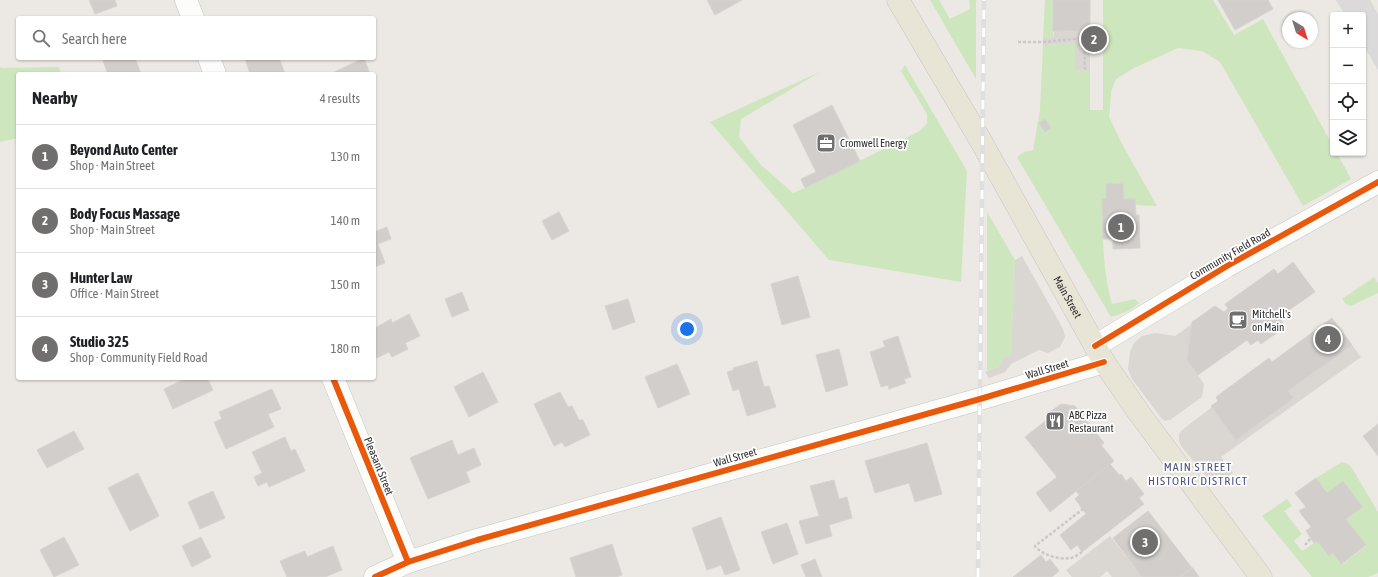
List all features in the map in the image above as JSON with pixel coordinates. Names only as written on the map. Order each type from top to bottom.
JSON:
[{"type":"main road","name":"Main Street","points":[[898,0],[982,143],[1100,354],[1138,413],[1261,577]]},
{"type":"street","points":[[186,0],[192,16]]},
{"type":"street","points":[[210,60],[214,72]]},
{"type":"street","name":"Community Field Road","points":[[1100,354],[1227,266],[1378,182]]},
{"type":"street","name":"Wall Street","points":[[374,577],[408,562],[563,515],[980,399],[1100,354]]},
{"type":"street","name":"Pleasant Street","points":[[334,380],[408,562]]},
{"type":"path","points":[[1018,42],[1043,42],[1084,38],[1085,71]]},
{"type":"path","points":[[1082,509],[1035,546],[1043,554],[1064,558],[1072,558],[1082,552]]},
{"type":"path","points":[[1305,545],[1311,538]]},
{"type":"shaded area","points":[[1336,0],[1370,0],[1378,14],[1378,70],[1366,50],[1366,12],[1343,12]]},
{"type":"shaded area","points":[[1054,30],[1090,30],[1090,71],[1075,70],[1075,43],[1043,45],[1043,38],[1054,38]]},
{"type":"shaded area","points":[[1022,256],[1063,329],[1065,337],[1060,347],[1048,353],[1039,350],[1011,364],[1005,372],[989,378],[985,372],[998,367],[1005,357],[1011,354],[1015,260]]},
{"type":"shaded area","points":[[1192,324],[1187,360],[1204,384],[1202,397],[1170,420],[1165,421],[1132,379],[1128,369],[1130,352],[1134,343],[1142,336],[1155,333],[1175,336]]},
{"type":"shaded area","points":[[1352,345],[1361,357],[1221,457],[1233,473],[1218,483],[1209,480],[1181,446],[1179,434],[1182,430],[1212,407],[1236,440],[1294,398],[1288,391]]},
{"type":"shaded area","points":[[1110,536],[1142,577],[1112,577],[1107,571],[1100,577],[1072,577],[1066,570]]},
{"type":"green space","points":[[930,0],[939,0],[950,19],[970,9],[969,0],[976,0],[976,79]]},
{"type":"green space","points":[[1045,0],[1053,0],[1054,38],[1043,38]]},
{"type":"green space","points":[[1103,0],[1213,0],[1234,35],[1263,19],[1330,141],[1330,156],[1339,156],[1351,179],[1303,206],[1220,62],[1202,51],[1178,48],[1134,68],[1116,79],[1111,92],[1109,117],[1122,144],[1157,206],[1135,205],[1135,199],[1124,199],[1123,184],[1106,184],[1106,199],[1102,199],[1104,252],[1106,278],[1112,304],[1135,299],[1139,303],[1129,310],[1111,317],[1017,157],[1024,152],[1033,150],[1040,110],[1043,45],[1075,43],[1075,70],[1090,71],[1090,110],[1103,110]]},
{"type":"green space","points":[[905,65],[967,171],[961,282],[829,260],[710,122],[820,72],[741,119],[739,137],[760,164],[793,193],[920,131],[927,123],[927,114],[901,71]]},
{"type":"green space","points":[[0,66],[1,68],[59,67],[60,72],[16,72],[16,138],[0,142]]},
{"type":"green space","points":[[987,212],[1015,260],[1011,354],[1005,357],[998,367],[987,371]]},
{"type":"green space","points":[[1374,277],[1378,283],[1378,293],[1351,306],[1346,304],[1342,299]]},
{"type":"green space","points":[[1342,462],[1350,465],[1378,512],[1378,573],[1368,577],[1312,577],[1262,516],[1287,499],[1292,506],[1284,511],[1302,534],[1294,541],[1302,551],[1317,541],[1329,556],[1333,553],[1342,564],[1366,546],[1346,519],[1362,507],[1343,481],[1327,493],[1316,478]]},
{"type":"building","points":[[89,0],[115,0],[117,6],[95,14]]},
{"type":"building","points":[[707,0],[742,0],[715,15]]},
{"type":"building","points":[[1053,0],[1090,0],[1090,30],[1053,31]]},
{"type":"building","points":[[1218,0],[1268,0],[1273,9],[1235,30]]},
{"type":"building","points":[[103,60],[136,60],[140,72],[107,72]]},
{"type":"building","points":[[246,60],[280,60],[284,72],[249,72]]},
{"type":"building","points":[[360,60],[365,60],[369,72],[334,72]]},
{"type":"building","name":"Cromwell Energy","points":[[832,105],[860,161],[805,188],[801,179],[816,172],[793,125]]},
{"type":"building","points":[[1045,119],[1051,128],[1045,132],[1039,123]]},
{"type":"building","points":[[1123,183],[1124,199],[1135,199],[1136,215],[1139,215],[1140,248],[1113,249],[1113,239],[1103,239],[1102,199],[1106,199],[1106,184]]},
{"type":"building","points":[[559,212],[569,231],[552,240],[542,221]]},
{"type":"building","points":[[387,227],[391,239],[378,244],[385,263],[376,266],[376,231]]},
{"type":"building","name":"Mitchell's on Main","points":[[1293,262],[1315,292],[1279,317],[1285,327],[1261,344],[1258,340],[1251,345],[1247,340],[1198,375],[1187,360],[1192,322],[1215,306],[1224,312],[1228,309],[1225,304],[1274,269],[1278,274]]},
{"type":"building","points":[[798,276],[810,317],[782,325],[771,284]]},
{"type":"building","points":[[462,292],[469,310],[452,317],[445,299]]},
{"type":"building","points":[[628,299],[635,322],[613,330],[605,306]]},
{"type":"building","points":[[409,314],[420,336],[405,343],[408,349],[392,357],[389,352],[377,358],[376,327],[391,319],[392,323]]},
{"type":"building","points":[[1332,318],[1352,345],[1288,391],[1294,398],[1236,440],[1211,406],[1218,401],[1216,397],[1269,358],[1272,362]]},
{"type":"building","points":[[898,336],[911,377],[904,379],[906,383],[889,389],[888,385],[881,387],[870,352],[885,347],[883,341]]},
{"type":"building","points":[[839,349],[848,385],[826,392],[816,355]]},
{"type":"building","points":[[757,361],[764,387],[769,386],[776,407],[747,416],[739,389],[733,391],[727,372],[734,370],[733,368]]},
{"type":"building","points":[[677,364],[690,394],[658,408],[645,377]]},
{"type":"building","points":[[483,372],[498,402],[469,417],[454,387]]},
{"type":"building","points":[[183,380],[208,380],[213,390],[173,409],[164,389]]},
{"type":"building","points":[[272,389],[281,409],[268,414],[274,427],[226,449],[214,422],[222,419],[219,412]]},
{"type":"building","points":[[560,392],[568,407],[572,406],[579,420],[583,420],[590,435],[565,447],[562,442],[554,446],[534,404]]},
{"type":"building","points":[[1061,404],[1075,406],[1104,443],[1101,445],[1114,461],[1050,512],[1036,493],[1057,477],[1025,437],[1053,415],[1050,412]]},
{"type":"building","points":[[1378,424],[1378,456],[1363,436]]},
{"type":"building","points":[[74,431],[84,449],[47,468],[37,450]]},
{"type":"building","points":[[285,437],[291,451],[295,449],[305,471],[269,487],[267,482],[258,486],[254,477],[262,473],[252,452]]},
{"type":"building","points":[[452,440],[458,455],[474,448],[481,465],[466,472],[470,482],[428,499],[410,458]]},
{"type":"building","points":[[927,443],[942,494],[915,502],[909,483],[875,493],[865,461]]},
{"type":"building","points":[[1110,464],[1126,481],[1131,477],[1144,494],[1139,498],[1144,504],[1082,552],[1077,545],[1071,550],[1060,535],[1086,514],[1075,499],[1079,495],[1076,491]]},
{"type":"building","points":[[138,473],[159,516],[130,531],[108,488]]},
{"type":"building","points":[[1316,478],[1327,493],[1343,481],[1363,507],[1346,519],[1366,545],[1341,564],[1333,553],[1329,556],[1317,541],[1314,543],[1306,531],[1311,527],[1299,511],[1306,507],[1295,493]]},
{"type":"building","points":[[834,480],[839,499],[847,497],[852,518],[829,525],[832,536],[806,544],[799,521],[819,516],[810,486]]},
{"type":"building","points":[[213,491],[225,518],[200,529],[188,502]]},
{"type":"building","points":[[1148,511],[1192,568],[1180,577],[1142,577],[1113,538]]},
{"type":"building","points":[[721,517],[740,570],[725,575],[721,565],[707,570],[692,528]]},
{"type":"building","points":[[787,523],[798,554],[773,564],[761,532]]},
{"type":"building","points":[[64,537],[79,565],[54,577],[40,550]]},
{"type":"building","points":[[201,537],[211,557],[192,567],[182,546]]},
{"type":"building","points":[[612,544],[622,575],[616,577],[576,577],[570,558]]},
{"type":"building","points":[[333,546],[342,570],[325,577],[287,577],[280,561],[305,551],[307,557]]},
{"type":"building","points":[[1041,555],[1046,562],[1050,559],[1059,571],[1052,577],[1013,577]]},
{"type":"building","points":[[815,559],[822,577],[806,577],[801,565]]},
{"type":"building","points":[[1192,568],[1199,577],[1180,577]]},
{"type":"railway","points":[[978,577],[984,0]]},
{"type":"cycle path","points":[[1095,346],[1227,266],[1378,182]]},
{"type":"cycle path","points":[[375,577],[408,562],[477,540],[980,399],[1104,362]]},
{"type":"cycle path","points":[[334,380],[408,562]]},
{"type":"place","name":"Body Focus Massage","points":[[1094,39]]},
{"type":"place","name":"Cromwell Energy","points":[[826,143]]},
{"type":"place","name":"Beyond Auto Center","points":[[1121,227]]},
{"type":"place","name":"Mitchell's on Main","points":[[1238,320]]},
{"type":"place","name":"Studio 325","points":[[1328,339]]},
{"type":"place","name":"ABC Pizza Restaurant","points":[[1055,421]]},
{"type":"place","name":"Hunter Law","points":[[1145,542]]},
{"type":"district","name":"MAIN STREET HISTORIC DISTRICT","points":[[1198,474]]}]
